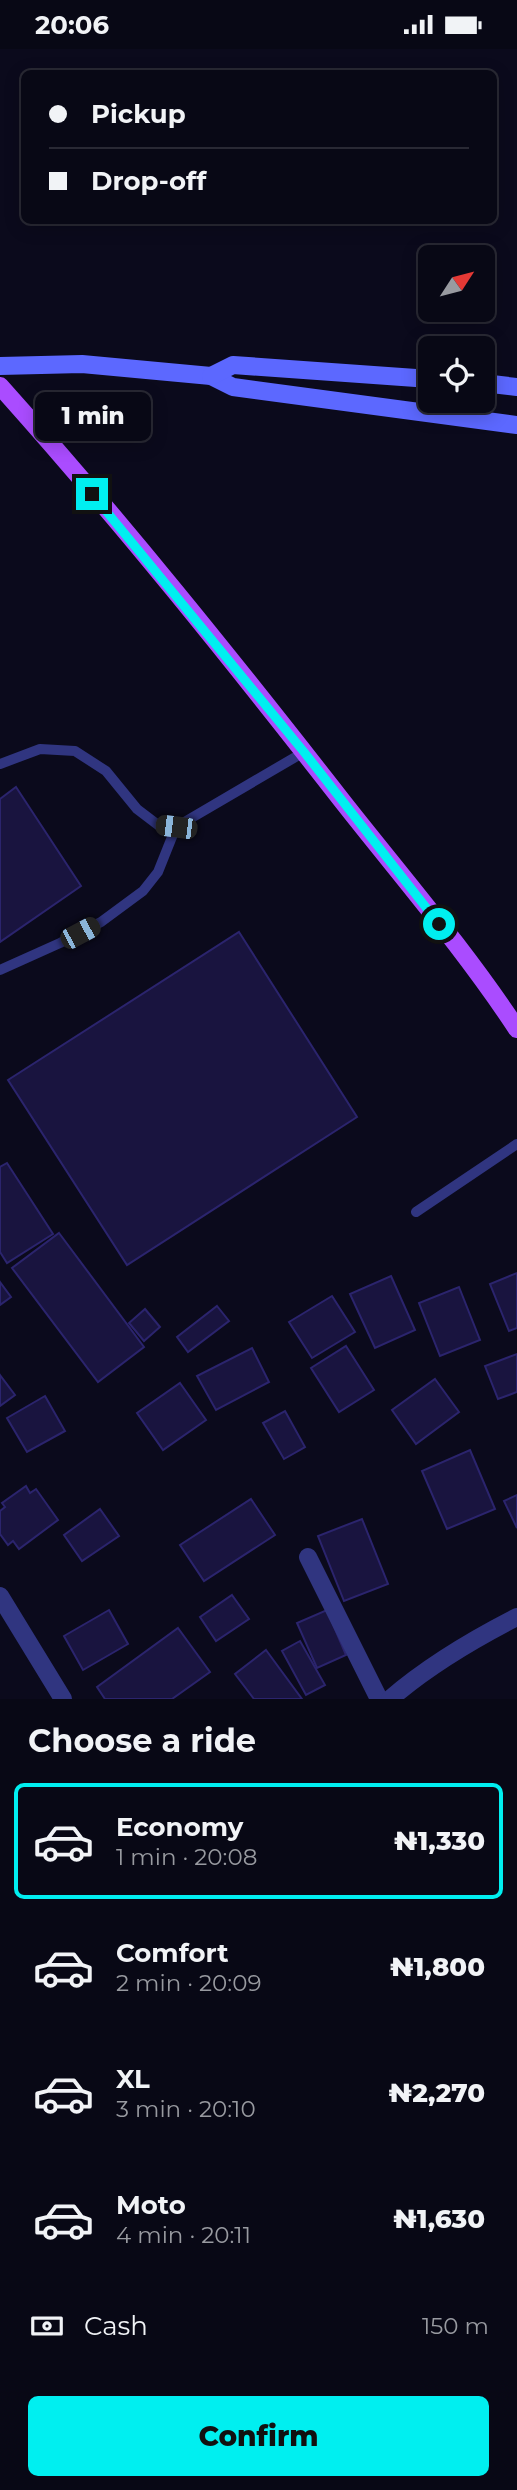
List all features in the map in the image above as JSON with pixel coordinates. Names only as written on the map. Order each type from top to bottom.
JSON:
[{"type":"main road","points":[[0,366],[82,364],[211,376],[233,387],[517,425]]},
{"type":"main road","points":[[211,376],[233,365],[418,378]]},
{"type":"main road","points":[[495,384],[517,387]]},
{"type":"main road","points":[[0,386],[141,552],[304,752],[472,967],[517,1029]]},
{"type":"street","points":[[308,1557],[379,1699]]},
{"type":"street","points":[[0,1595],[63,1699]]},
{"type":"street","points":[[390,1699],[423,1673],[480,1636],[517,1617]]},
{"type":"lane","points":[[0,764],[40,749],[75,751],[106,771],[137,809],[147,817],[158,825],[176,827],[304,752]]},
{"type":"lane","points":[[0,970],[101,922],[143,891],[158,872],[176,827]]},
{"type":"lane","points":[[416,1212],[517,1144]]},
{"type":"building","points":[[16,787],[81,886],[0,942],[0,799]]},
{"type":"building","points":[[239,932],[357,1117],[127,1265],[8,1080]]},
{"type":"building","points":[[7,1163],[53,1234],[7,1263],[0,1252],[0,1167]]},
{"type":"building","points":[[59,1233],[144,1347],[98,1382],[12,1268]]},
{"type":"building","points":[[517,1273],[517,1328],[509,1331],[490,1284]]},
{"type":"building","points":[[391,1276],[415,1330],[375,1348],[350,1294]]},
{"type":"building","points":[[0,1282],[11,1297],[0,1305]]},
{"type":"building","points":[[459,1287],[480,1340],[440,1356],[419,1303]]},
{"type":"building","points":[[332,1296],[355,1332],[312,1358],[289,1322]]},
{"type":"building","points":[[217,1306],[229,1321],[188,1352],[177,1337]]},
{"type":"building","points":[[145,1309],[160,1327],[144,1341],[129,1323]]},
{"type":"building","points":[[346,1346],[374,1390],[339,1412],[311,1368]]},
{"type":"building","points":[[252,1348],[269,1382],[216,1410],[197,1376]]},
{"type":"building","points":[[517,1354],[517,1392],[498,1399],[485,1366]]},
{"type":"building","points":[[0,1375],[15,1395],[0,1406]]},
{"type":"building","points":[[435,1379],[459,1412],[416,1444],[392,1410]]},
{"type":"building","points":[[180,1383],[206,1420],[163,1450],[137,1413]]},
{"type":"building","points":[[45,1396],[65,1431],[27,1452],[7,1418]]},
{"type":"building","points":[[285,1411],[305,1447],[284,1459],[263,1423]]},
{"type":"building","points":[[470,1450],[495,1509],[447,1529],[422,1471]]},
{"type":"building","points":[[26,1486],[30,1493],[36,1489],[58,1520],[19,1549],[13,1541],[8,1545],[0,1534],[0,1511],[5,1507],[2,1503]]},
{"type":"building","points":[[517,1495],[517,1528],[504,1501]]},
{"type":"building","points":[[251,1499],[275,1535],[204,1581],[180,1545]]},
{"type":"building","points":[[100,1509],[119,1536],[82,1561],[64,1535]]},
{"type":"building","points":[[362,1519],[388,1584],[344,1601],[318,1536]]},
{"type":"building","points":[[232,1595],[249,1619],[216,1641],[200,1617]]},
{"type":"building","points":[[109,1610],[128,1644],[83,1670],[64,1636]]},
{"type":"building","points":[[327,1610],[346,1655],[317,1668],[297,1623]]},
{"type":"building","points":[[178,1628],[210,1672],[172,1699],[105,1699],[97,1687]]},
{"type":"building","points":[[300,1641],[325,1685],[306,1695],[282,1651]]},
{"type":"building","points":[[266,1650],[302,1699],[254,1699],[235,1674]]},
{"type":"route","points":[[92,494],[304,752],[439,924]]}]
